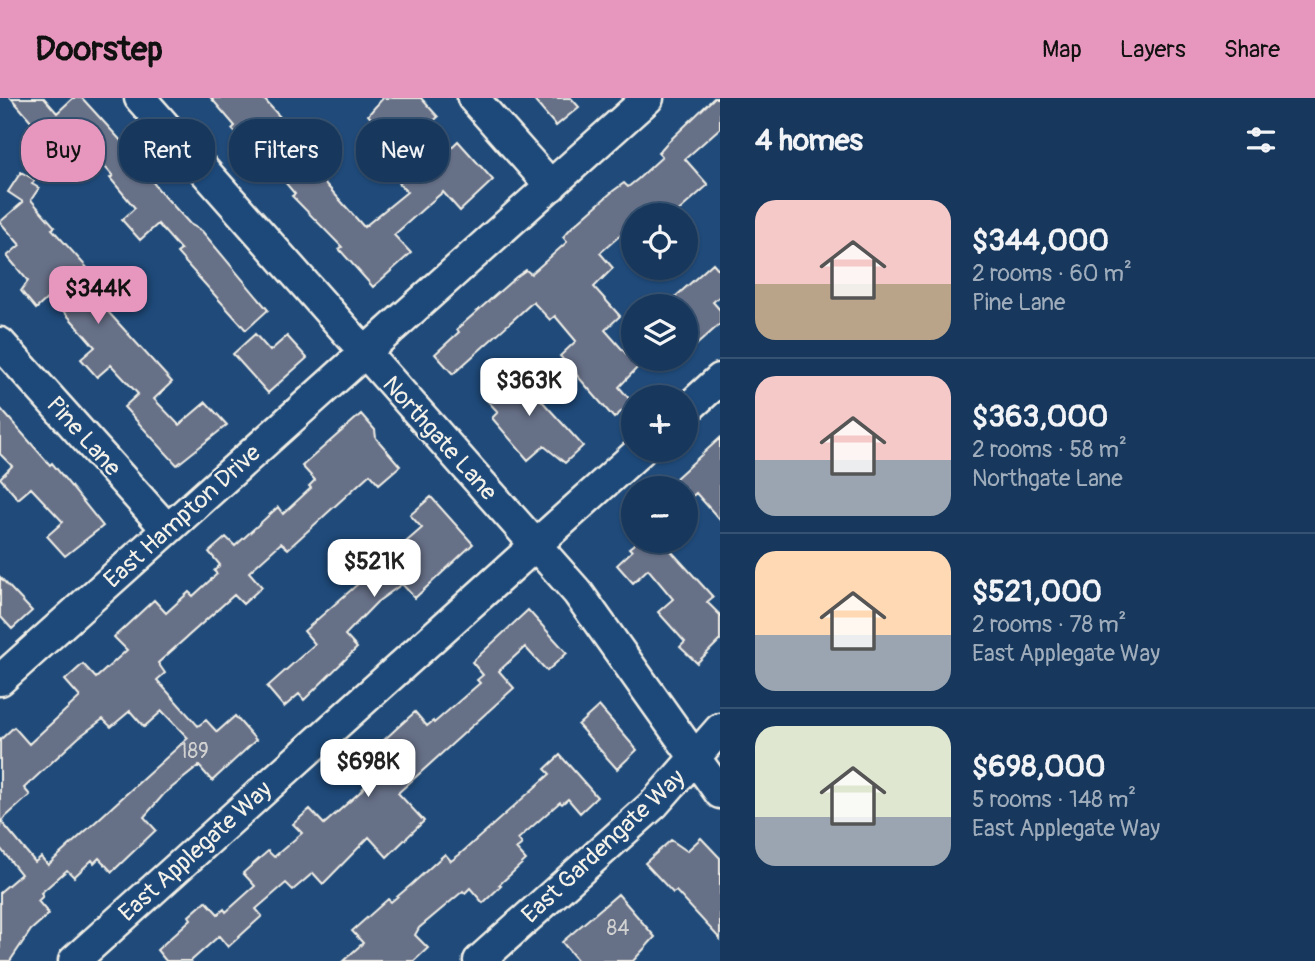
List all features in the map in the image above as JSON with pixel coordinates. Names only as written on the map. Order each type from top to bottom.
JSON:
[{"type":"street","name":"Northgate Lane","points":[[140,98],[578,593],[720,793]]},
{"type":"street","points":[[473,98],[551,186]]},
{"type":"street","name":"East Hampton Drive","points":[[0,680],[648,98]]},
{"type":"street","name":"Pine Lane","points":[[0,343],[167,529]]},
{"type":"street","points":[[698,399],[720,379]]},
{"type":"street","name":"East Applegate Way","points":[[74,961],[627,462]]},
{"type":"street","name":"East Gardengate Way","points":[[479,961],[654,804],[720,729]]},
{"type":"building","points":[[11,98],[44,98],[57,113],[73,98],[82,98],[101,119],[29,119]]},
{"type":"building","points":[[211,98],[263,98],[282,119],[229,119]]},
{"type":"building","points":[[383,98],[421,98],[438,117],[371,119],[368,115]]},
{"type":"building","points":[[532,98],[571,98],[579,107],[556,126]]},
{"type":"building","points":[[714,98],[720,98],[720,128],[685,159],[708,185],[688,203],[621,203],[621,234],[600,253],[613,268],[594,287],[620,316],[605,330],[621,348],[621,371],[634,371],[619,387],[621,412],[614,418],[560,356],[576,341],[555,316],[550,320],[533,302],[453,374],[435,354],[459,332],[457,329],[516,277],[526,270],[531,274],[539,267],[567,242],[563,237],[571,228],[613,191],[624,183],[628,187],[662,157],[658,153]]},
{"type":"building","points":[[105,123],[119,139],[119,182],[153,182],[190,224],[202,231],[268,310],[246,330],[177,253],[181,250],[158,224],[140,240],[122,220],[135,208],[110,178],[113,176],[105,167]]},
{"type":"building","points":[[458,141],[493,180],[460,211],[443,192],[423,209],[394,235],[411,253],[373,287],[339,249],[342,247],[292,196],[295,194],[285,182],[324,182],[364,227],[407,192],[399,184],[401,182],[449,182],[449,150]]},
{"type":"building","points":[[21,172],[21,182],[34,182],[32,184],[39,188],[31,200],[55,227],[52,229],[90,271],[80,281],[172,382],[154,399],[179,425],[206,402],[227,425],[177,465],[124,407],[138,394],[111,365],[97,377],[81,359],[95,347],[50,296],[36,309],[21,291],[28,281],[7,256],[20,245],[0,222],[23,202],[8,192]]},
{"type":"building","points":[[713,263],[720,271],[720,296],[713,302],[720,310],[720,324],[698,343],[698,294],[678,294],[694,280],[698,280],[698,276]]},
{"type":"building","points":[[255,334],[270,351],[287,336],[307,358],[268,393],[233,354]]},
{"type":"building","points":[[517,364],[536,385],[531,389],[583,446],[565,463],[544,446],[528,460],[492,418],[498,412],[483,396]]},
{"type":"building","points":[[0,408],[50,465],[52,463],[103,526],[65,556],[47,536],[63,522],[31,488],[18,499],[0,478],[12,466],[0,454]]},
{"type":"building","points":[[361,414],[375,430],[376,438],[400,466],[379,484],[370,474],[288,549],[281,543],[249,572],[262,587],[243,604],[234,595],[158,663],[165,673],[157,680],[198,726],[206,720],[217,732],[235,716],[256,740],[212,781],[199,766],[164,794],[144,817],[156,830],[112,872],[99,858],[94,863],[92,860],[74,877],[67,870],[41,893],[43,896],[38,901],[49,914],[31,930],[10,961],[0,961],[0,892],[21,874],[0,848],[0,740],[14,727],[29,744],[80,697],[65,680],[83,664],[96,678],[127,650],[114,637],[154,600],[166,613],[189,592],[193,596],[217,574],[214,571],[220,565],[209,552],[226,537],[235,546],[278,507],[283,514],[311,488],[309,486],[315,480],[302,466]],"holes":[[[130,711],[144,727],[162,711],[188,738],[48,865],[41,857],[35,862],[1,821],[30,795],[24,788],[79,737],[103,719],[111,727]]]},
{"type":"building","points":[[720,438],[720,520],[698,495],[698,476],[678,476],[694,462],[698,462],[698,458]]},
{"type":"building","points":[[431,497],[473,544],[415,598],[402,584],[377,602],[345,635],[357,648],[304,700],[299,694],[284,707],[267,687],[315,644],[304,631],[422,528],[410,515]]},
{"type":"building","points":[[630,553],[673,553],[713,597],[707,602],[720,615],[720,640],[697,663],[680,647],[685,642],[658,612],[673,599],[648,569],[633,583],[617,565]]},
{"type":"building","points":[[0,577],[32,611],[12,629],[0,616]]},
{"type":"building","points":[[528,610],[567,653],[547,671],[525,647],[499,671],[514,688],[398,793],[424,821],[387,857],[369,837],[323,884],[313,873],[293,890],[286,883],[256,909],[262,916],[228,947],[219,936],[191,961],[166,961],[157,950],[191,919],[189,916],[206,901],[218,914],[224,909],[226,912],[255,886],[243,873],[268,851],[274,857],[302,833],[293,824],[310,809],[324,824],[359,793],[380,769],[368,755],[415,712],[427,726],[433,721],[434,723],[480,683],[477,680],[483,675],[472,662]]},
{"type":"building","points":[[599,706],[637,750],[617,769],[578,725]]},
{"type":"building","points":[[560,755],[597,797],[580,813],[568,799],[562,804],[560,802],[518,839],[522,844],[516,849],[526,860],[483,903],[470,888],[419,928],[415,935],[428,948],[414,961],[343,961],[363,943],[352,931],[388,899],[391,902],[445,854],[451,861],[459,855],[550,774],[545,769]]},
{"type":"building","points":[[701,838],[720,858],[720,939],[676,891],[673,893],[645,863],[671,840],[687,851]]},
{"type":"building","points":[[618,894],[655,937],[633,961],[578,961],[562,942]]}]
